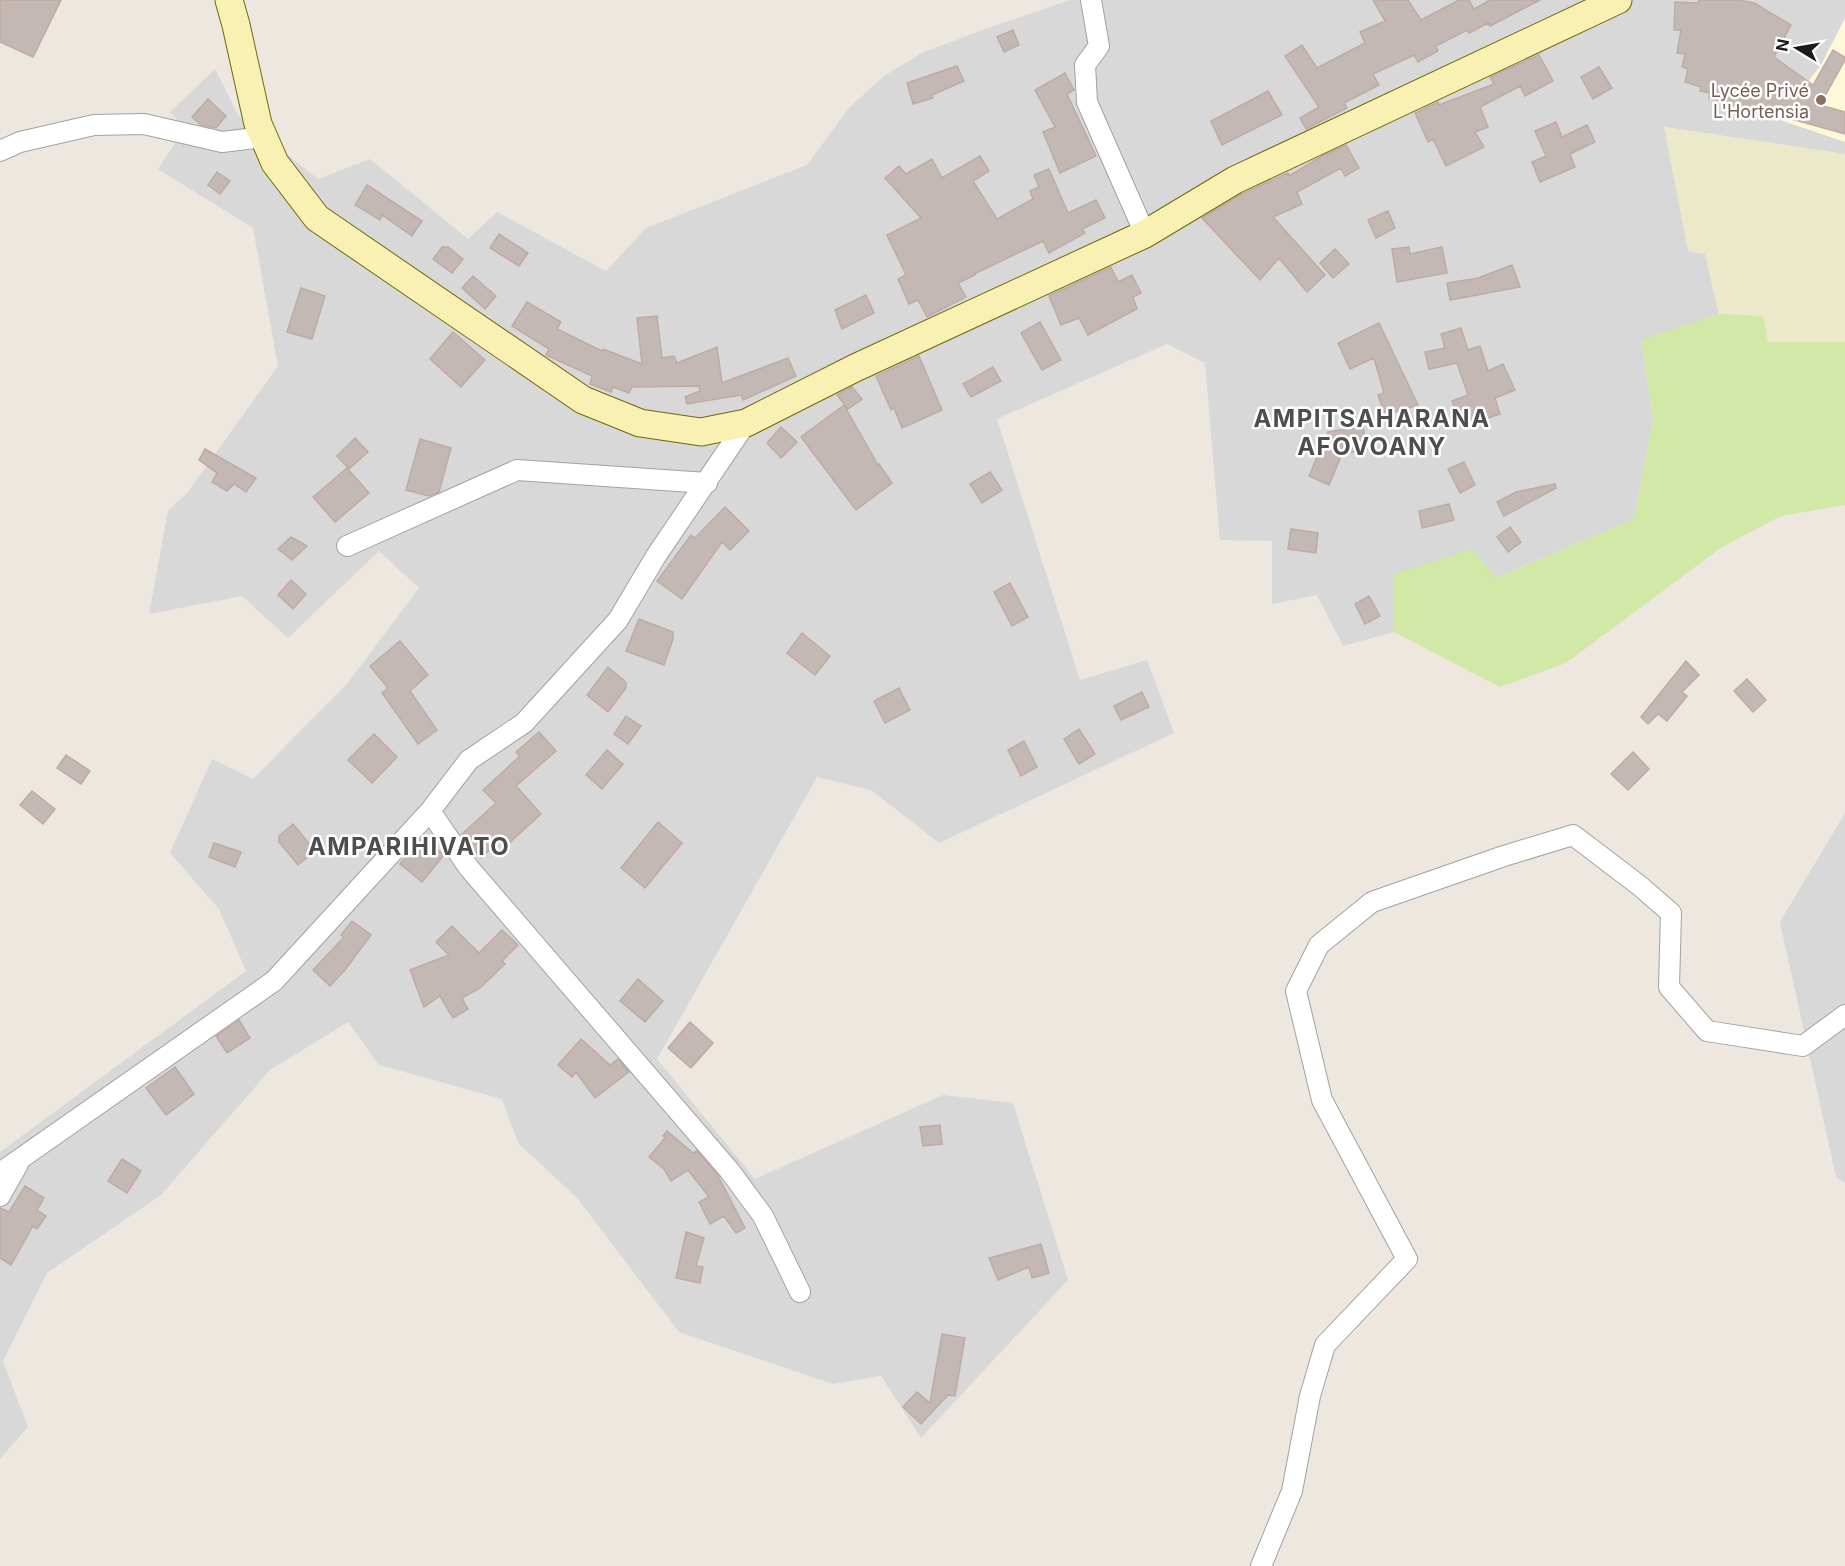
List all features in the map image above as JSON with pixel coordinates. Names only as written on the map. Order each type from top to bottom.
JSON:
[{"type":"main road","points":[[229,0],[258,124],[275,163],[317,218],[583,400],[640,423],[701,432],[746,423],[866,363],[1145,234],[1235,180],[1618,0]]},
{"type":"street","points":[[1091,0],[1099,46],[1085,65],[1087,102],[1145,234]]},
{"type":"street","points":[[0,151],[20,142],[93,125],[144,124],[222,142],[264,137]]},
{"type":"street","points":[[0,1173],[274,981],[430,812],[469,760],[524,723],[618,620],[656,556],[746,423]]},
{"type":"street","points":[[347,546],[517,470],[707,483]]},
{"type":"street","points":[[430,812],[469,868],[729,1170],[764,1216],[800,1292]]},
{"type":"street","points":[[1261,1566],[1292,1491],[1310,1396],[1325,1345],[1407,1259],[1322,1100],[1296,991],[1319,945],[1372,902],[1504,856],[1573,835],[1640,886],[1671,913],[1669,987],[1707,1031],[1803,1046],[1845,1015]]},
{"type":"street","points":[[0,1196],[22,1156]]},
{"type":"shaded area","points":[[1070,0],[1845,0],[1845,154],[1664,127],[1705,254],[1719,314],[1641,341],[1653,418],[1634,519],[1495,578],[1394,574],[1394,632],[1343,646],[1317,595],[1272,604],[1272,541],[1220,540],[1205,363],[1167,344],[997,419],[1080,680],[1147,660],[1174,733],[939,843],[871,790],[817,777],[657,1059],[755,1179],[943,1095],[1013,1103],[1068,1280],[921,1438],[881,1376],[833,1384],[679,1332],[577,1198],[518,1143],[502,1099],[379,1065],[348,1022],[270,1070],[161,1195],[47,1273],[3,1361],[28,1427],[0,1459],[0,1152],[246,971],[219,909],[170,853],[212,759],[253,779],[346,685],[419,588],[379,551],[288,638],[242,596],[149,614],[168,511],[188,492],[278,366],[253,228],[158,169],[185,128],[170,112],[215,69],[238,115],[318,179],[370,159],[468,239],[497,212],[606,271],[646,228],[807,165],[848,109],[884,76],[922,53]]},
{"type":"shaded area","name":"Lycée Privé L'Hortensia","points":[[1845,18],[1845,142],[1783,121],[1821,65]]},
{"type":"shaded area","points":[[1664,127],[1845,154],[1845,342],[1768,342],[1763,316],[1719,314],[1705,254],[1688,251]]},
{"type":"shaded area","points":[[1845,813],[1845,1183],[1836,1177],[1780,922]]},
{"type":"green space","points":[[1719,314],[1763,316],[1768,342],[1845,342],[1845,505],[1781,516],[1722,547],[1566,663],[1500,687],[1394,632],[1394,574],[1472,549],[1496,578],[1634,519],[1653,418],[1641,340]]},
{"type":"building","points":[[0,0],[61,0],[33,57],[0,42]]},
{"type":"building","points":[[1373,0],[1408,0],[1421,20],[1459,0],[1469,0],[1474,9],[1490,0],[1540,0],[1490,26],[1488,23],[1469,33],[1467,30],[1436,46],[1438,51],[1418,62],[1414,55],[1373,74],[1379,85],[1344,103],[1347,108],[1306,129],[1300,118],[1319,107],[1285,56],[1302,45],[1317,68],[1365,43],[1360,32],[1385,21]]},
{"type":"building","points":[[1699,0],[1738,0],[1754,3],[1791,25],[1774,57],[1813,85],[1833,50],[1845,57],[1820,105],[1845,112],[1845,134],[1770,113],[1769,116],[1709,98],[1710,93],[1700,91],[1701,87],[1685,82],[1688,69],[1682,67],[1685,54],[1677,53],[1681,30],[1674,30],[1675,2],[1698,3]]},
{"type":"building","points":[[1013,30],[1019,45],[1004,52],[997,37]]},
{"type":"building","points":[[1539,55],[1553,81],[1525,96],[1520,86],[1480,107],[1488,127],[1475,132],[1484,147],[1446,166],[1433,139],[1428,142],[1415,113],[1438,102],[1439,105],[1494,84],[1490,77]]},
{"type":"building","points":[[957,66],[964,81],[932,95],[933,98],[913,104],[907,83]]},
{"type":"building","points":[[1599,67],[1612,88],[1593,99],[1581,77]]},
{"type":"building","points":[[1065,73],[1074,90],[1067,94],[1096,156],[1060,173],[1043,132],[1055,127],[1035,90]]},
{"type":"building","points":[[1268,91],[1282,115],[1222,145],[1211,121]]},
{"type":"building","points":[[208,99],[226,116],[216,128],[201,125],[192,117]]},
{"type":"building","points":[[1556,122],[1562,137],[1587,125],[1595,142],[1570,154],[1575,167],[1540,182],[1532,162],[1546,156],[1535,131]]},
{"type":"building","points":[[1346,145],[1359,168],[1345,176],[1341,168],[1297,192],[1302,204],[1273,217],[1325,275],[1307,292],[1279,258],[1260,280],[1202,218],[1242,194],[1288,173],[1289,176],[1322,156]]},
{"type":"building","points":[[980,156],[989,171],[973,181],[997,219],[1033,199],[1030,191],[1039,187],[1034,175],[1049,169],[1068,213],[1096,200],[1105,218],[1082,229],[1085,233],[1049,253],[1043,241],[974,274],[958,283],[966,297],[927,317],[918,300],[909,304],[898,279],[906,275],[887,235],[921,218],[885,178],[899,166],[906,174],[932,159],[942,178]]},
{"type":"building","points":[[217,172],[230,181],[220,194],[208,185]]},
{"type":"building","points":[[367,185],[422,221],[412,236],[382,215],[380,220],[355,205]]},
{"type":"building","points":[[1388,211],[1395,228],[1376,238],[1368,220]]},
{"type":"building","points":[[499,234],[528,253],[519,266],[490,248]]},
{"type":"building","points":[[442,247],[448,247],[463,259],[452,273],[433,259]]},
{"type":"building","points":[[1409,247],[1410,254],[1442,247],[1447,273],[1397,282],[1392,249]]},
{"type":"building","points":[[1335,249],[1349,264],[1333,278],[1320,263]]},
{"type":"building","points":[[1512,265],[1520,287],[1450,300],[1447,283],[1478,278]]},
{"type":"building","points":[[1111,267],[1118,282],[1132,275],[1141,293],[1133,297],[1137,309],[1088,335],[1079,318],[1061,325],[1049,296]]},
{"type":"building","points":[[473,276],[496,296],[485,309],[462,288]]},
{"type":"building","points":[[301,288],[325,296],[312,339],[287,332]]},
{"type":"building","points":[[866,295],[874,313],[842,329],[835,310]]},
{"type":"building","points":[[527,302],[561,322],[557,329],[602,351],[603,349],[642,364],[637,318],[657,316],[662,358],[674,356],[677,363],[717,347],[722,383],[788,358],[796,376],[743,400],[741,395],[687,404],[685,397],[700,391],[699,386],[632,387],[629,393],[613,387],[611,392],[590,384],[592,376],[546,355],[549,349],[512,326]]},
{"type":"building","points":[[1040,322],[1061,360],[1042,370],[1021,333]]},
{"type":"building","points":[[1379,323],[1418,405],[1385,415],[1378,395],[1384,393],[1374,358],[1350,369],[1338,343]]},
{"type":"building","points":[[1461,328],[1468,350],[1480,346],[1488,371],[1503,364],[1515,390],[1495,398],[1500,414],[1460,424],[1452,401],[1468,395],[1457,363],[1429,369],[1425,352],[1445,348],[1441,334]]},
{"type":"building","points":[[453,332],[485,360],[461,387],[430,359]]},
{"type":"building","points":[[919,356],[942,410],[902,428],[876,376]]},
{"type":"building","points":[[993,367],[1001,381],[971,397],[963,384]]},
{"type":"building","points":[[852,387],[862,399],[848,409],[837,395]]},
{"type":"building","points":[[844,405],[878,465],[892,483],[856,510],[801,437]]},
{"type":"building","points":[[1363,426],[1367,450],[1342,454],[1329,485],[1309,476],[1317,457],[1319,458],[1328,432]]},
{"type":"building","points":[[781,427],[797,442],[781,458],[767,443]]},
{"type":"building","points":[[355,438],[368,452],[349,469],[337,456]]},
{"type":"building","points":[[420,439],[451,448],[439,492],[429,496],[406,490]]},
{"type":"building","points":[[205,449],[256,478],[246,492],[234,484],[227,491],[212,482],[217,473],[199,460]]},
{"type":"building","points":[[1464,462],[1475,485],[1460,493],[1448,469]]},
{"type":"building","points":[[347,468],[369,493],[335,522],[313,497]]},
{"type":"building","points":[[990,472],[1002,490],[982,503],[970,484]]},
{"type":"building","points":[[1555,484],[1556,488],[1504,516],[1497,502],[1516,492]]},
{"type":"building","points":[[1449,504],[1454,520],[1422,528],[1419,511]]},
{"type":"building","points":[[725,507],[749,531],[730,550],[722,542],[682,599],[657,581],[691,535],[695,538]]},
{"type":"building","points":[[1510,527],[1521,542],[1508,552],[1497,537]]},
{"type":"building","points":[[1291,529],[1318,533],[1316,553],[1288,549]]},
{"type":"building","points":[[291,537],[307,546],[292,560],[278,549]]},
{"type":"building","points":[[291,580],[306,594],[293,609],[278,595]]},
{"type":"building","points":[[1010,583],[1028,617],[1012,626],[994,592]]},
{"type":"building","points":[[1369,596],[1380,616],[1365,624],[1355,604]]},
{"type":"building","points":[[639,619],[673,632],[673,639],[664,665],[626,651]]},
{"type":"building","points":[[802,633],[830,656],[815,675],[787,653]]},
{"type":"building","points":[[400,641],[428,675],[410,691],[437,730],[418,744],[382,693],[388,688],[370,666]]},
{"type":"building","points":[[1686,661],[1699,675],[1682,692],[1687,696],[1667,721],[1658,714],[1648,724],[1641,717]]},
{"type":"building","points":[[608,667],[626,682],[626,688],[608,712],[587,695]]},
{"type":"building","points":[[1747,679],[1766,700],[1753,712],[1734,691]]},
{"type":"building","points":[[899,688],[910,710],[885,723],[874,701]]},
{"type":"building","points":[[1142,692],[1149,707],[1121,720],[1114,706]]},
{"type":"building","points":[[626,716],[641,726],[628,744],[614,734]]},
{"type":"building","points":[[1079,729],[1095,754],[1079,764],[1064,739]]},
{"type":"building","points":[[539,732],[556,751],[516,786],[541,814],[508,844],[502,838],[481,858],[461,835],[496,803],[483,790],[520,756],[516,752]]},
{"type":"building","points":[[374,734],[397,757],[372,783],[348,760]]},
{"type":"building","points":[[1024,741],[1037,767],[1021,776],[1008,750]]},
{"type":"building","points":[[607,750],[623,764],[602,789],[586,775]]},
{"type":"building","points":[[1633,752],[1649,769],[1628,790],[1611,774]]},
{"type":"building","points":[[66,755],[90,771],[81,784],[57,768]]},
{"type":"building","points":[[32,791],[55,809],[43,824],[20,805]]},
{"type":"building","points":[[658,822],[682,843],[645,888],[621,868]]},
{"type":"building","points":[[293,824],[315,851],[298,865],[279,842],[279,836]]},
{"type":"building","points":[[423,837],[444,855],[422,882],[400,864]]},
{"type":"building","points":[[214,843],[241,852],[235,867],[209,857]]},
{"type":"building","points":[[352,921],[371,935],[330,986],[313,970],[344,937],[341,935]]},
{"type":"building","points":[[452,926],[479,953],[502,930],[518,945],[502,961],[505,964],[480,988],[462,998],[468,1009],[453,1018],[440,996],[424,1007],[410,970],[449,955],[436,942]]},
{"type":"building","points":[[638,979],[663,1001],[645,1022],[620,1001]]},
{"type":"building","points":[[239,1020],[250,1038],[227,1053],[216,1036]]},
{"type":"building","points":[[690,1022],[713,1043],[691,1068],[668,1048]]},
{"type":"building","points":[[581,1039],[610,1065],[618,1059],[629,1072],[595,1098],[576,1072],[572,1077],[558,1065]]},
{"type":"building","points":[[175,1067],[194,1094],[166,1115],[146,1088]]},
{"type":"building","points":[[940,1125],[942,1144],[923,1146],[920,1127]]},
{"type":"building","points":[[667,1131],[693,1153],[697,1151],[717,1174],[745,1228],[736,1233],[724,1216],[710,1224],[699,1202],[709,1197],[688,1170],[671,1181],[664,1169],[649,1157],[665,1138],[663,1136]]},
{"type":"building","points":[[122,1159],[141,1171],[127,1193],[108,1181]]},
{"type":"building","points":[[25,1186],[44,1198],[37,1210],[46,1216],[37,1229],[33,1226],[11,1265],[0,1258],[0,1208],[9,1212]]},
{"type":"building","points":[[686,1232],[704,1238],[696,1266],[703,1267],[700,1283],[676,1278]]},
{"type":"building","points":[[1041,1244],[1049,1273],[1032,1278],[1029,1267],[998,1280],[989,1258]]},
{"type":"building","points":[[942,1334],[965,1338],[955,1396],[948,1395],[921,1424],[903,1407],[917,1392],[930,1403]]},
{"type":"place","name":"Lycée Privé L'Hortensia","points":[[1821,100]]},
{"type":"district","name":"AMPITSAHARANA AFOVOANY","points":[[1372,432]]},
{"type":"district","name":"AMPARIHIVATO","points":[[409,846]]}]
